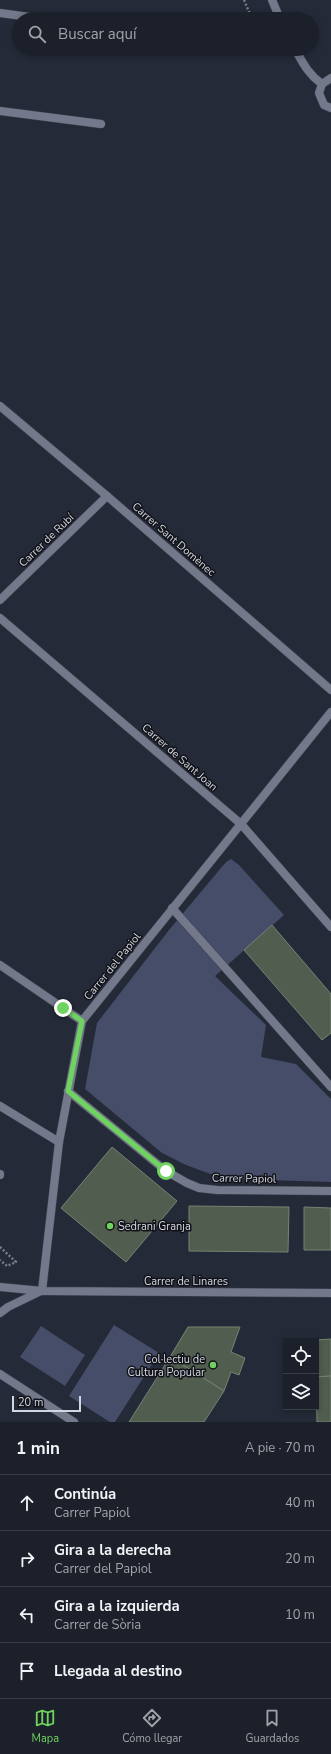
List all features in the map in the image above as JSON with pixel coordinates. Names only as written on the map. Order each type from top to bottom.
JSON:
[{"type":"street","points":[[272,0],[277,12]]},
{"type":"street","points":[[0,13],[12,15]]},
{"type":"street","points":[[299,56],[308,72],[322,84]]},
{"type":"street","points":[[331,78],[322,84],[319,93],[324,105],[331,108]]},
{"type":"street","points":[[0,111],[101,124]]},
{"type":"street","name":"Carrer Sant Domènec","points":[[0,406],[107,496],[331,690]]},
{"type":"street","name":"Carrer de Rubí","points":[[0,600],[107,496]]},
{"type":"street","name":"Carrer de Sant Joan","points":[[0,618],[241,824],[331,927]]},
{"type":"street","name":"Carrer del Papiol","points":[[42,1291],[59,1142],[82,1021],[331,712]]},
{"type":"street","points":[[172,908],[331,1087]]},
{"type":"street","points":[[0,965],[82,1021]]},
{"type":"street","name":"Carrer Papiol","points":[[68,1091],[166,1171],[199,1188],[217,1190],[331,1191]]},
{"type":"street","points":[[0,1106],[59,1142]]},
{"type":"street","name":"Carrer de Linares","points":[[0,1287],[42,1291],[331,1292]]},
{"type":"street","name":"Carrer de Linares","points":[[0,1313],[8,1307],[42,1291]]},
{"type":"street","points":[[0,1374],[74,1422]]},
{"type":"path","points":[[244,0],[249,12]]},
{"type":"path","points":[[0,1247],[16,1262],[7,1266],[0,1260]]},
{"type":"shaded area","points":[[231,859],[239,865],[284,915],[215,976],[266,1025],[261,1057],[296,1064],[331,1099],[331,1182],[237,1179],[216,1176],[186,1165],[162,1153],[85,1089],[97,1023],[169,930],[226,862]]},
{"type":"shaded area","points":[[114,1325],[159,1353],[115,1422],[110,1422],[69,1396]]},
{"type":"shaded area","points":[[41,1326],[85,1355],[65,1386],[20,1357]]},
{"type":"building","points":[[272,925],[331,994],[331,1033],[322,1040],[244,950]]},
{"type":"building","points":[[112,1147],[177,1201],[126,1262],[61,1208]]},
{"type":"building","points":[[189,1206],[289,1207],[288,1252],[189,1251]]},
{"type":"building","points":[[304,1207],[331,1208],[331,1250],[304,1250]]},
{"type":"building","name":"Col·lectiu de Cultura Popular","points":[[188,1327],[240,1327],[231,1352],[245,1358],[239,1375],[231,1372],[224,1391],[170,1357]]},
{"type":"building","points":[[331,1339],[331,1376],[319,1377],[319,1340]]},
{"type":"building","points":[[170,1357],[224,1391],[204,1422],[129,1422]]},
{"type":"building","points":[[331,1376],[331,1422],[317,1422],[317,1410],[319,1410],[319,1377]]},
{"type":"place","name":"Sedrani Granja","points":[[110,1226]]},
{"type":"place","name":"Col·lectiu de Cultura Popular","points":[[213,1365]]},
{"type":"route","points":[[63,1008],[82,1021],[68,1091],[166,1171]]}]
